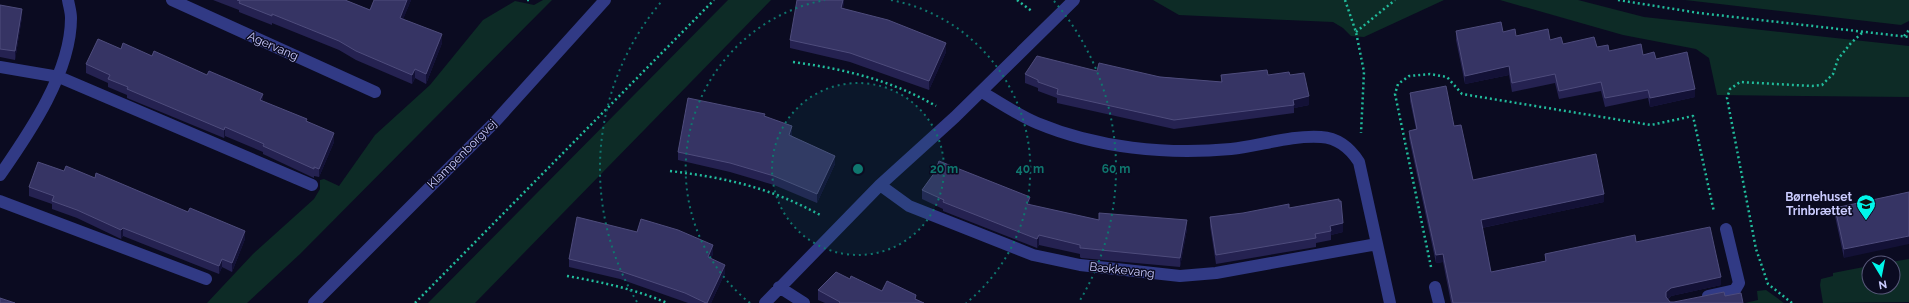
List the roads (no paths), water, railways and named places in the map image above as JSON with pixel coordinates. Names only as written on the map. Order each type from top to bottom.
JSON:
[{"type":"street","points":[[0,175],[22,144],[59,77],[69,44],[72,17],[68,0]]},
{"type":"street","name":"Agervang","points":[[172,0],[375,92]]},
{"type":"street","name":"Klampenborgvej","points":[[314,303],[493,124],[605,0]]},
{"type":"street","points":[[765,303],[880,185],[955,118],[1074,0]]},
{"type":"street","points":[[0,66],[59,77],[312,185]]},
{"type":"street","points":[[982,92],[1036,123],[1069,135],[1104,143],[1178,151],[1205,151],[1247,147],[1308,137],[1321,137],[1339,141],[1352,151],[1359,162],[1390,303]]},
{"type":"street","name":"Bækkevang","points":[[880,185],[908,206],[1033,255],[1080,266],[1180,276],[1216,273],[1377,244]]},
{"type":"street","points":[[0,200],[206,279]]},
{"type":"street","points":[[1697,298],[1735,290],[1739,283],[1726,229]]},
{"type":"street","points":[[1435,287],[1439,303]]},
{"type":"street","points":[[779,288],[804,303]]},
{"type":"place","name":"Børnehuset Trinbrættet","points":[[1866,221]]}]
